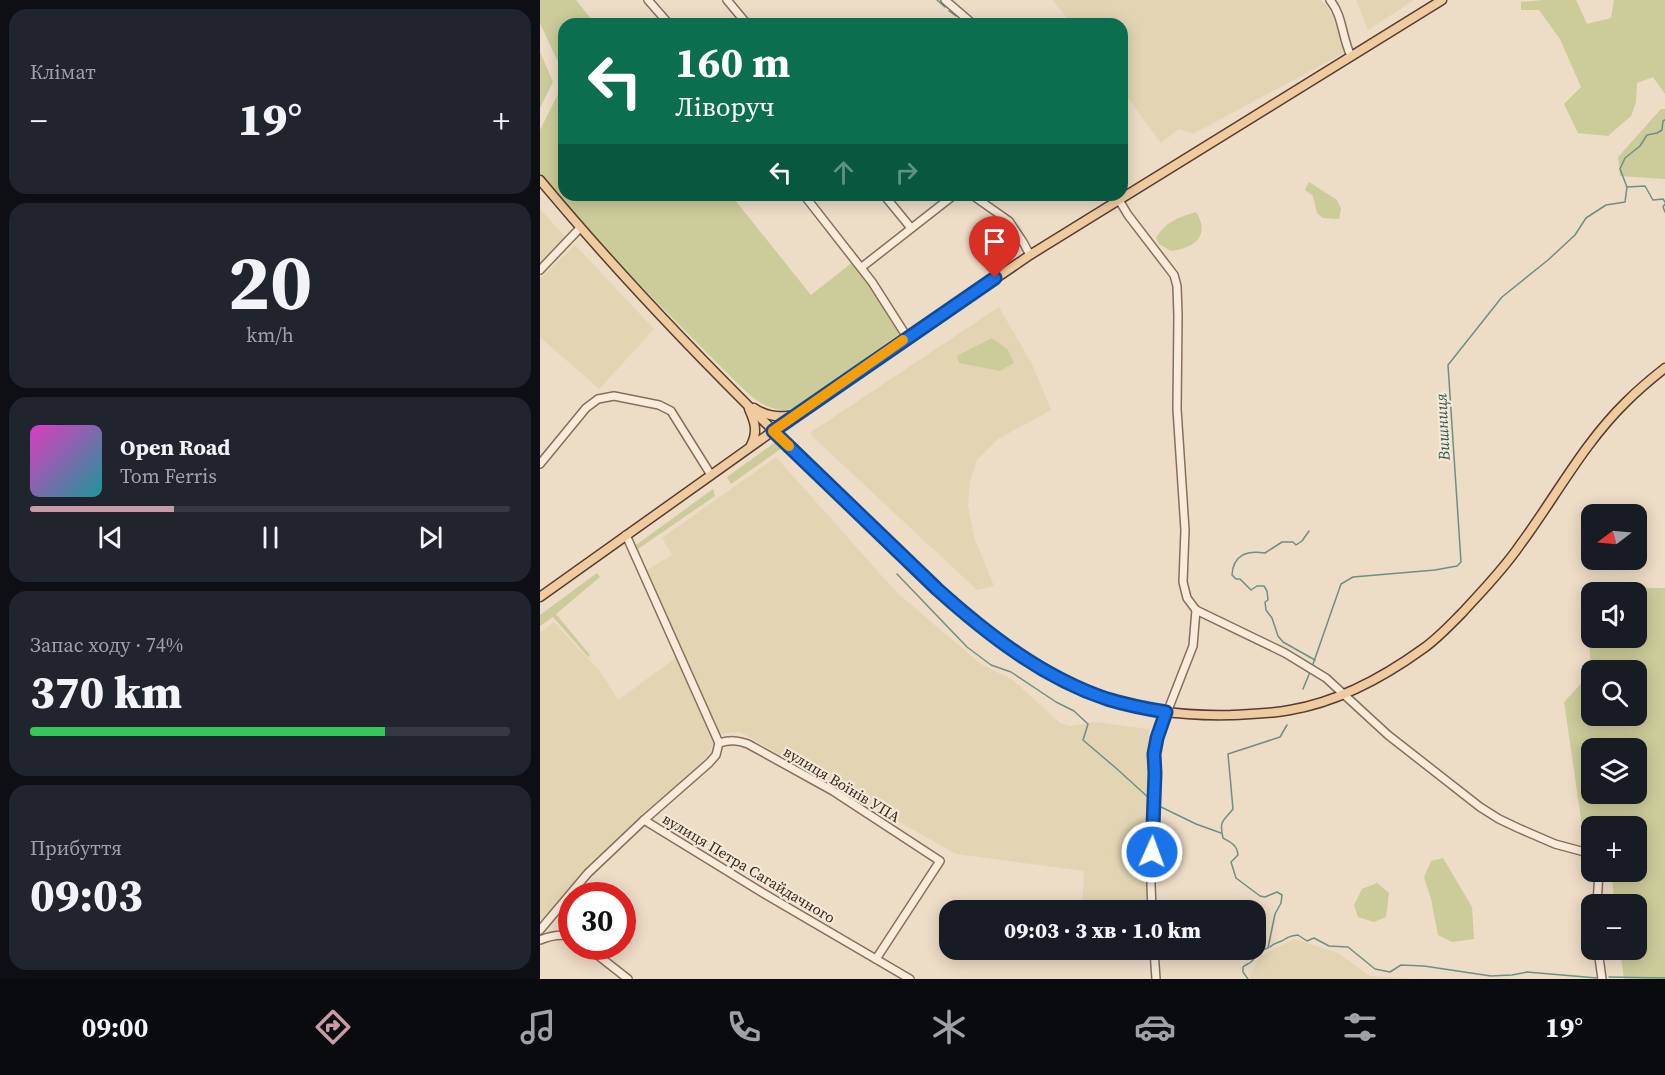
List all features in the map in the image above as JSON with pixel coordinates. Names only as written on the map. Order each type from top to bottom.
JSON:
[{"type":"main road","points":[[1128,190],[1442,0]]},
{"type":"main road","points":[[540,180],[642,296],[773,431],[963,612],[1013,651],[1056,677],[1083,690],[1118,702],[1166,712],[1220,715],[1273,712],[1314,705],[1344,694],[1402,663],[1426,646],[1454,621],[1487,587],[1519,547],[1595,437],[1624,403],[1665,368]]},
{"type":"main road","points":[[540,597],[908,337],[1111,201]]},
{"type":"main road","points":[[744,401],[766,414],[796,415]]},
{"type":"main road","points":[[744,401],[752,415],[756,432],[753,442],[747,449]]},
{"type":"street","points":[[648,0],[664,18]]},
{"type":"street","points":[[727,0],[742,18]]},
{"type":"street","points":[[945,0],[966,18]]},
{"type":"street","points":[[1330,0],[1339,15],[1345,43],[1351,56]]},
{"type":"street","points":[[809,201],[862,267],[908,337]]},
{"type":"street","points":[[889,201],[911,228]]},
{"type":"street","points":[[862,267],[946,201]]},
{"type":"street","points":[[981,201],[1009,221],[1030,255]]},
{"type":"street","points":[[1119,201],[1174,275],[1177,286],[1177,409],[1185,530],[1183,582],[1187,598],[1196,610],[1285,653],[1326,678],[1388,735],[1480,807],[1518,828],[1555,844],[1581,851]]},
{"type":"street","points":[[540,270],[580,228]]},
{"type":"street","points":[[540,464],[586,408],[602,398],[619,397],[665,407],[674,416],[711,476]]},
{"type":"street","points":[[626,535],[719,743],[716,755],[709,763],[644,820]]},
{"type":"street","points":[[1152,900],[1154,754],[1166,712],[1193,646],[1196,610]]},
{"type":"street","name":"вулиця Воїнів УПА","points":[[719,743],[733,740],[748,744],[834,791],[940,861],[876,959]]},
{"type":"street","name":"вулиця Петра Сагайдачного","points":[[540,930],[588,873],[644,820],[910,979]]},
{"type":"street","points":[[540,940],[558,936]]},
{"type":"street","points":[[604,960],[628,979]]},
{"type":"street","points":[[1155,960],[1156,979]]},
{"type":"street","points":[[1599,960],[1602,979]]},
{"type":"shaded area","points":[[540,0],[576,0],[590,18],[558,18],[558,62],[540,23]]},
{"type":"shaded area","points":[[1052,0],[1320,0],[1326,5],[1336,22],[1344,53],[1193,134],[1179,129],[1161,143],[1128,98],[1128,18],[1067,18]]},
{"type":"shaded area","points":[[1356,0],[1414,0],[1368,30]]},
{"type":"shaded area","points":[[1576,0],[1587,24],[1611,18],[1614,0],[1665,0],[1665,94],[1653,77],[1637,83],[1636,102],[1631,116],[1608,136],[1578,133],[1564,104],[1581,87],[1560,39],[1539,10],[1521,10],[1521,2]]},
{"type":"shaded area","points":[[540,52],[553,82],[540,108]]},
{"type":"shaded area","points":[[558,94],[558,197],[540,176],[540,130]]},
{"type":"shaded area","points":[[1661,109],[1665,109],[1665,179],[1620,176],[1618,157]]},
{"type":"shaded area","points":[[1309,182],[1337,200],[1341,209],[1339,219],[1323,218],[1317,213],[1313,196],[1305,190]]},
{"type":"shaded area","points":[[561,201],[736,201],[811,295],[853,262],[899,330],[899,334],[797,407],[779,410],[772,408],[757,400],[737,383],[593,238]]},
{"type":"shaded area","points":[[540,209],[566,238],[540,264]]},
{"type":"shaded area","points":[[1196,212],[1202,228],[1201,234],[1193,244],[1171,251],[1159,244],[1156,238],[1168,224]]},
{"type":"shaded area","points":[[575,245],[654,329],[599,389],[540,337],[540,279]]},
{"type":"shaded area","points":[[999,307],[1032,364],[1051,410],[998,439],[977,460],[970,481],[968,505],[974,537],[994,586],[977,590],[810,433]]},
{"type":"shaded area","points":[[992,338],[1008,350],[1014,363],[1000,371],[959,363],[957,356]]},
{"type":"shaded area","points":[[777,441],[782,448],[731,484],[727,477]]},
{"type":"shaded area","points":[[776,457],[897,593],[981,664],[1013,680],[1060,723],[1070,726],[1095,722],[1149,729],[1147,757],[1150,900],[1083,900],[1084,871],[956,854],[740,732],[720,734],[646,571],[672,555],[662,538]]},
{"type":"shaded area","points":[[713,489],[715,496],[638,549],[636,545]]},
{"type":"shaded area","points":[[597,573],[600,577],[556,614],[590,655],[588,657],[553,617],[540,626],[540,615]]},
{"type":"shaded area","points":[[1647,588],[1665,588],[1665,979],[1624,979],[1621,960],[1647,960],[1647,894],[1614,894],[1612,882],[1647,882],[1647,816],[1581,816],[1581,818],[1564,702],[1581,684],[1581,726],[1647,726],[1647,660],[1590,660],[1590,648],[1647,648]]},
{"type":"shaded area","points":[[554,622],[602,674],[618,700],[676,658],[715,741],[706,758],[592,861],[575,882],[558,882],[558,903],[540,925],[540,633]]},
{"type":"shaded area","points":[[1443,858],[1472,907],[1474,939],[1452,942],[1438,935],[1424,877],[1431,861]]},
{"type":"shaded area","points":[[1377,883],[1389,893],[1386,917],[1374,922],[1358,917],[1354,905],[1362,889]]},
{"type":"shaded area","points":[[1294,939],[1338,953],[1370,976],[1423,979],[1250,979],[1258,960],[1266,960],[1266,953]]},
{"type":"waterway","points":[[937,0],[945,7]]},
{"type":"waterway","points":[[949,11],[956,16]]},
{"type":"waterway","name":"Вишниця","points":[[1312,667],[1341,584],[1353,577],[1435,570],[1457,566],[1461,562],[1448,365],[1502,297],[1575,235],[1586,218],[1606,205],[1625,202],[1627,187],[1620,169],[1625,158],[1640,146],[1647,135],[1662,130],[1665,120]]},
{"type":"waterway","name":"Вишниця","points":[[1627,187],[1645,186],[1653,200],[1663,199],[1665,202]]},
{"type":"waterway","name":"Вишниця","points":[[1665,204],[1663,207],[1665,212]]},
{"type":"waterway","points":[[1309,531],[1296,545],[1293,542],[1282,542],[1265,553],[1252,552],[1242,555],[1235,563],[1232,575],[1240,579],[1251,590],[1257,586],[1264,586],[1268,600],[1265,602],[1266,610],[1272,618],[1278,636],[1283,642],[1315,660]]},
{"type":"waterway","points":[[897,574],[967,647],[991,665],[1011,672],[1056,702],[1074,711],[1088,724],[1083,740],[1150,799]]},
{"type":"waterway","name":"Вишниця","points":[[1303,689],[1310,672]]},
{"type":"waterway","name":"Вишниця","points":[[1248,979],[1243,972],[1243,967],[1251,962],[1259,952],[1268,948],[1275,914],[1281,903],[1282,895],[1277,892],[1265,897],[1260,896],[1236,878],[1231,862],[1238,855],[1234,845],[1223,838],[1221,828],[1233,809],[1228,754],[1280,737],[1287,725]]},
{"type":"waterway","points":[[1159,806],[1221,833]]},
{"type":"waterway","points":[[1270,947],[1298,935],[1307,941],[1314,938],[1329,946],[1348,947],[1375,969],[1390,972],[1401,965],[1491,976],[1527,972],[1597,978]]},
{"type":"waterway","points":[[1609,977],[1665,978]]},
{"type":"slow traffic","points":[[789,446],[773,431],[903,340]]},
{"type":"route","points":[[995,278],[773,431],[937,589],[1013,651],[1083,690],[1138,707],[1166,712],[1154,754],[1152,852]]}]
